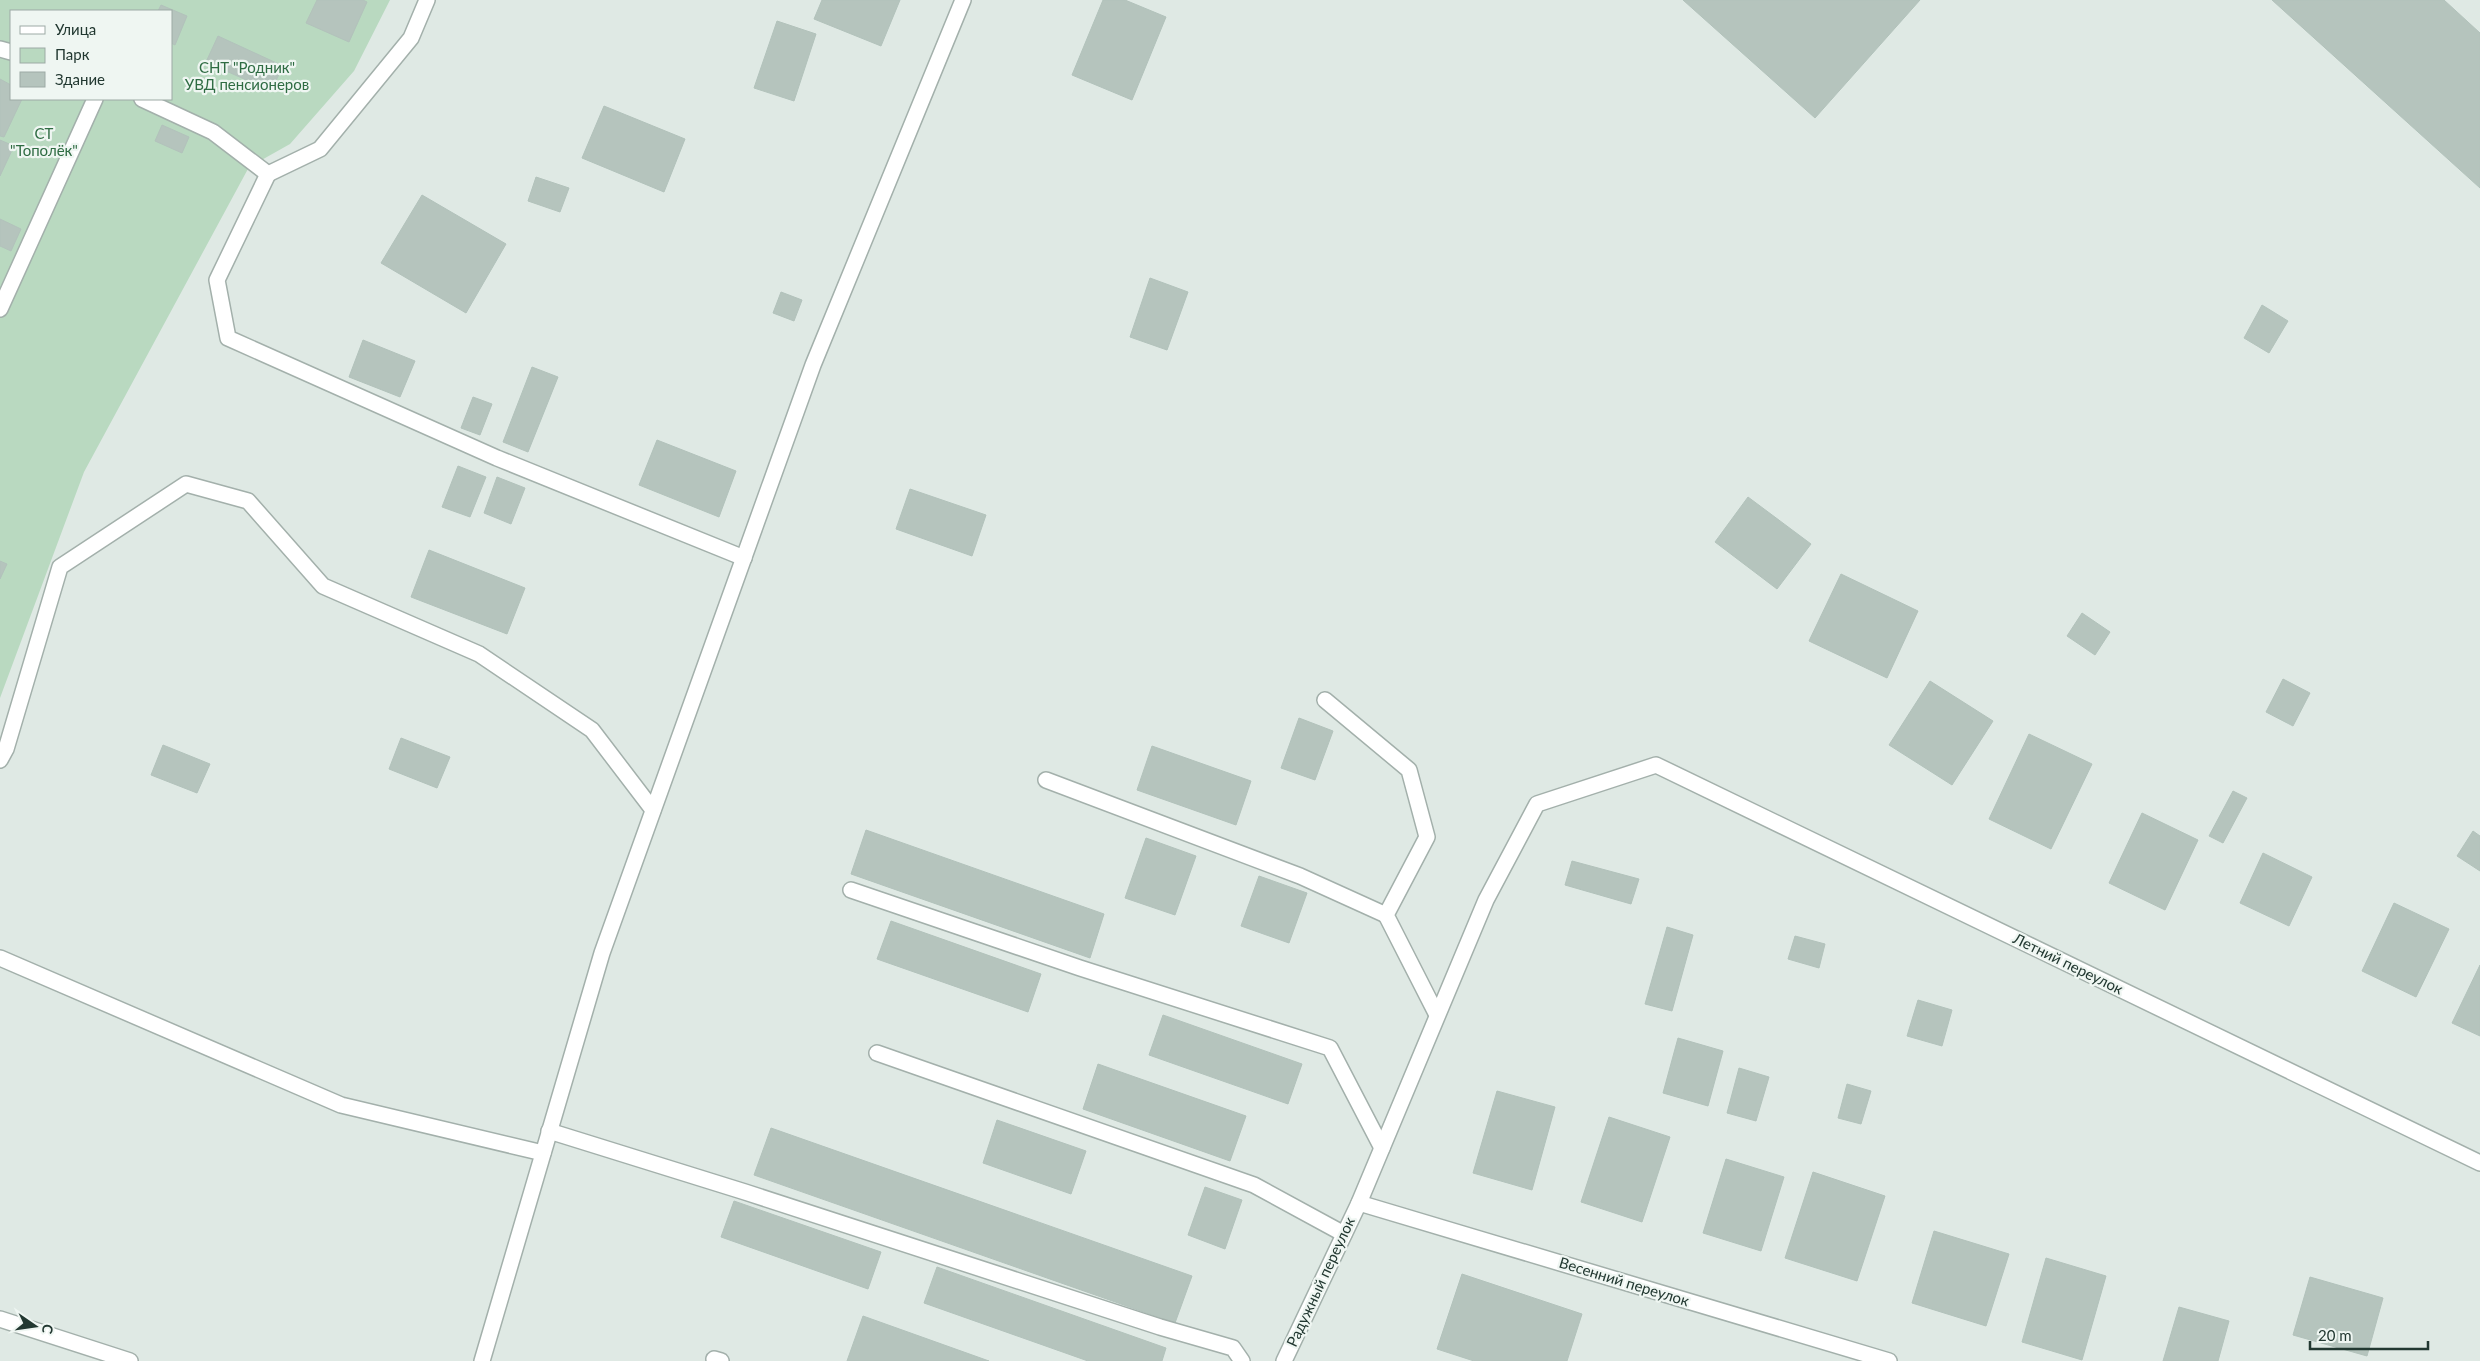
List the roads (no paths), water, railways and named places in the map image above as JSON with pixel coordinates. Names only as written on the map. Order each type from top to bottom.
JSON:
[{"type":"street","points":[[428,0],[411,38],[320,149],[268,174],[217,280],[228,338],[497,458],[744,558]]},
{"type":"street","points":[[482,1361],[602,953],[652,810],[813,365],[964,0]]},
{"type":"street","points":[[0,309],[95,100]]},
{"type":"street","points":[[144,100],[213,132],[268,174]]},
{"type":"street","points":[[0,760],[6,749],[60,567],[186,484],[248,500],[324,586],[479,654],[592,730],[652,810]]},
{"type":"street","points":[[1325,700],[1408,770],[1427,837],[1386,915]]},
{"type":"street","name":"Радужный переулок","points":[[1284,1361],[1359,1203],[1486,900],[1538,804],[1656,765]]},
{"type":"street","name":"Летний переулок","points":[[1656,765],[2480,1163]]},
{"type":"street","points":[[1046,780],[1300,876],[1386,915],[1437,1015]]},
{"type":"street","points":[[851,890],[1080,968],[1330,1048],[1382,1148]]},
{"type":"street","points":[[0,958],[341,1105],[543,1153]]},
{"type":"street","points":[[877,1053],[1254,1184],[1344,1234]]},
{"type":"street","points":[[549,1131],[744,1192],[1150,1324],[1233,1348],[1242,1361]]},
{"type":"street","name":"Весенний переулок","points":[[1359,1203],[1889,1361]]},
{"type":"street","points":[[0,1320],[130,1361]]},
{"type":"park label","name":"СНТ \"Родник\" УВД пенсионеров","points":[[247,76]]},
{"type":"park label","name":"СТ \"Тополёк\"","points":[[44,142]]}]
